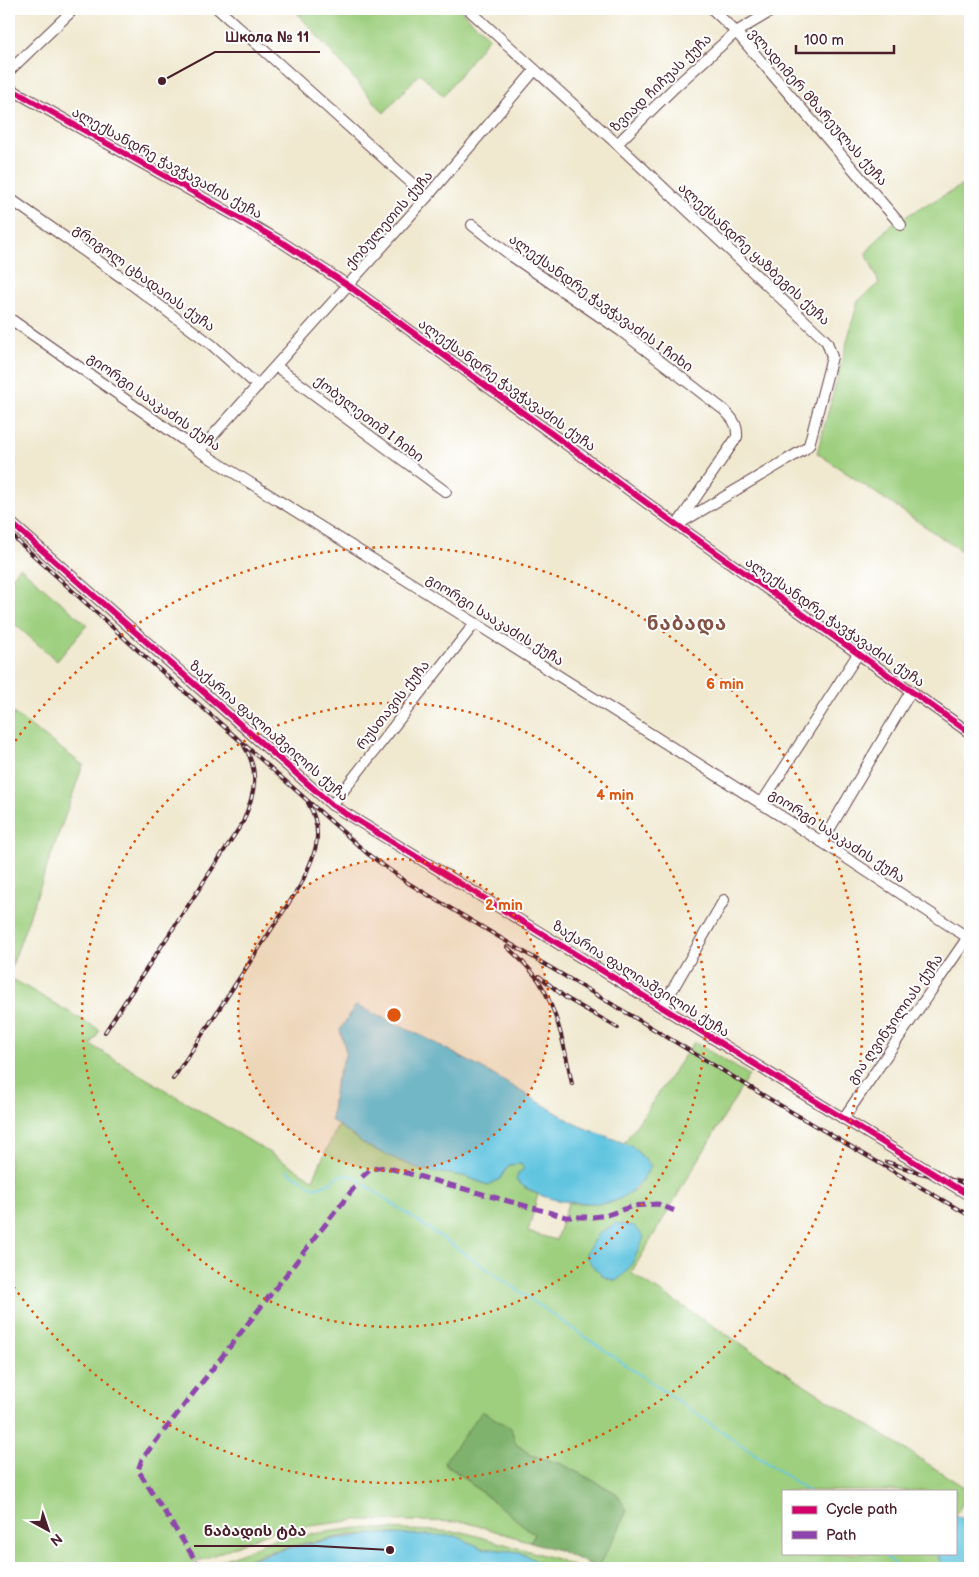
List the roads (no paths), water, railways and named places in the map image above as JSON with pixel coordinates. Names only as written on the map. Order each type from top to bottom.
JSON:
[{"type":"street","points":[[9,71],[74,9]]},
{"type":"street","points":[[218,9],[428,197]]},
{"type":"street","name":"ალექსანდრე ყაზბეგის ქუჩა","points":[[468,9],[617,144],[827,342],[832,357],[809,445],[677,525]]},
{"type":"street","name":"ვლადიმერ მზარეულას ქუჩა","points":[[712,9],[736,32],[901,225]]},
{"type":"street","name":"ზვიად ჩიჩუას ქუჩა","points":[[617,144],[675,87],[736,32],[775,9]]},
{"type":"street","name":"ქობულეთის ქუჩა","points":[[200,451],[428,197],[535,70]]},
{"type":"street","name":"ალექსანდრე ჭავჭავაძის ქუჩა","points":[[9,88],[280,241],[349,286],[677,525],[970,733]]},
{"type":"street","name":"გრიგოლ ცხადაიას ქუჩა","points":[[9,198],[139,289],[212,345],[258,386]]},
{"type":"street","name":"ალექსანდრე ჭავჭავაძის I ჩიხი","points":[[472,225],[513,257],[621,331],[724,410],[735,422],[738,429],[737,436],[677,525]]},
{"type":"street","name":"გიორგი სააკაძის ქუჩა","points":[[9,318],[200,451],[476,623],[970,937]]},
{"type":"street","name":"ქობულეთიშ I ჩიხი","points":[[277,367],[446,492]]},
{"type":"street","name":"ზაქარია ფალიაშვილის ქუჩა","points":[[9,521],[332,805],[663,1006],[970,1196]]},
{"type":"street","name":"რუსთავის ქუჩა","points":[[332,805],[476,623]]},
{"type":"street","points":[[761,804],[858,654]]},
{"type":"street","points":[[822,842],[911,691]]},
{"type":"street","points":[[663,1006],[724,900]]},
{"type":"street","name":"გია ღვინჯილიას ქუჩა","points":[[843,1118],[970,937]]},
{"type":"water","points":[[356,1005],[426,1038],[490,1073],[579,1126],[632,1146],[651,1166],[634,1188],[619,1199],[605,1203],[572,1202],[542,1196],[524,1186],[516,1180],[519,1172],[524,1169],[521,1164],[509,1165],[500,1179],[488,1185],[464,1176],[421,1170],[367,1146],[331,1120],[335,1085],[346,1052],[340,1030]]},
{"type":"water","points":[[616,1223],[634,1226],[644,1237],[630,1267],[616,1281],[602,1275],[585,1255],[597,1235]]},
{"type":"water","points":[[956,1515],[970,1523],[970,1568],[944,1568],[938,1554],[956,1554]]},
{"type":"water","points":[[382,1534],[456,1536],[482,1548],[519,1552],[550,1568],[225,1568],[263,1555],[302,1545],[341,1538]]},
{"type":"waterway","points":[[286,1170],[315,1188],[331,1182],[338,1176],[351,1175],[807,1490]]},
{"type":"waterway","points":[[884,1554],[899,1568]]},
{"type":"railway","points":[[9,533],[133,646],[369,855],[408,883],[778,1104],[970,1216]]},
{"type":"railway","points":[[105,1032],[243,822],[253,793],[254,784],[253,765],[244,746]]},
{"type":"railway","points":[[173,1079],[300,886],[310,865],[317,835],[313,814],[308,803]]},
{"type":"railway","points":[[507,947],[532,972],[546,993],[560,1031],[572,1084]]},
{"type":"railway","points":[[539,976],[566,998],[618,1028]]},
{"type":"railway","points":[[887,1162],[920,1173],[970,1184]]},
{"type":"place","name":"Школа № 11","points":[[162,81]]},
{"type":"place","name":"ნაბადის ტბა","points":[[390,1550]]},
{"type":"district","name":"ნაბადა","points":[[687,624]]}]
